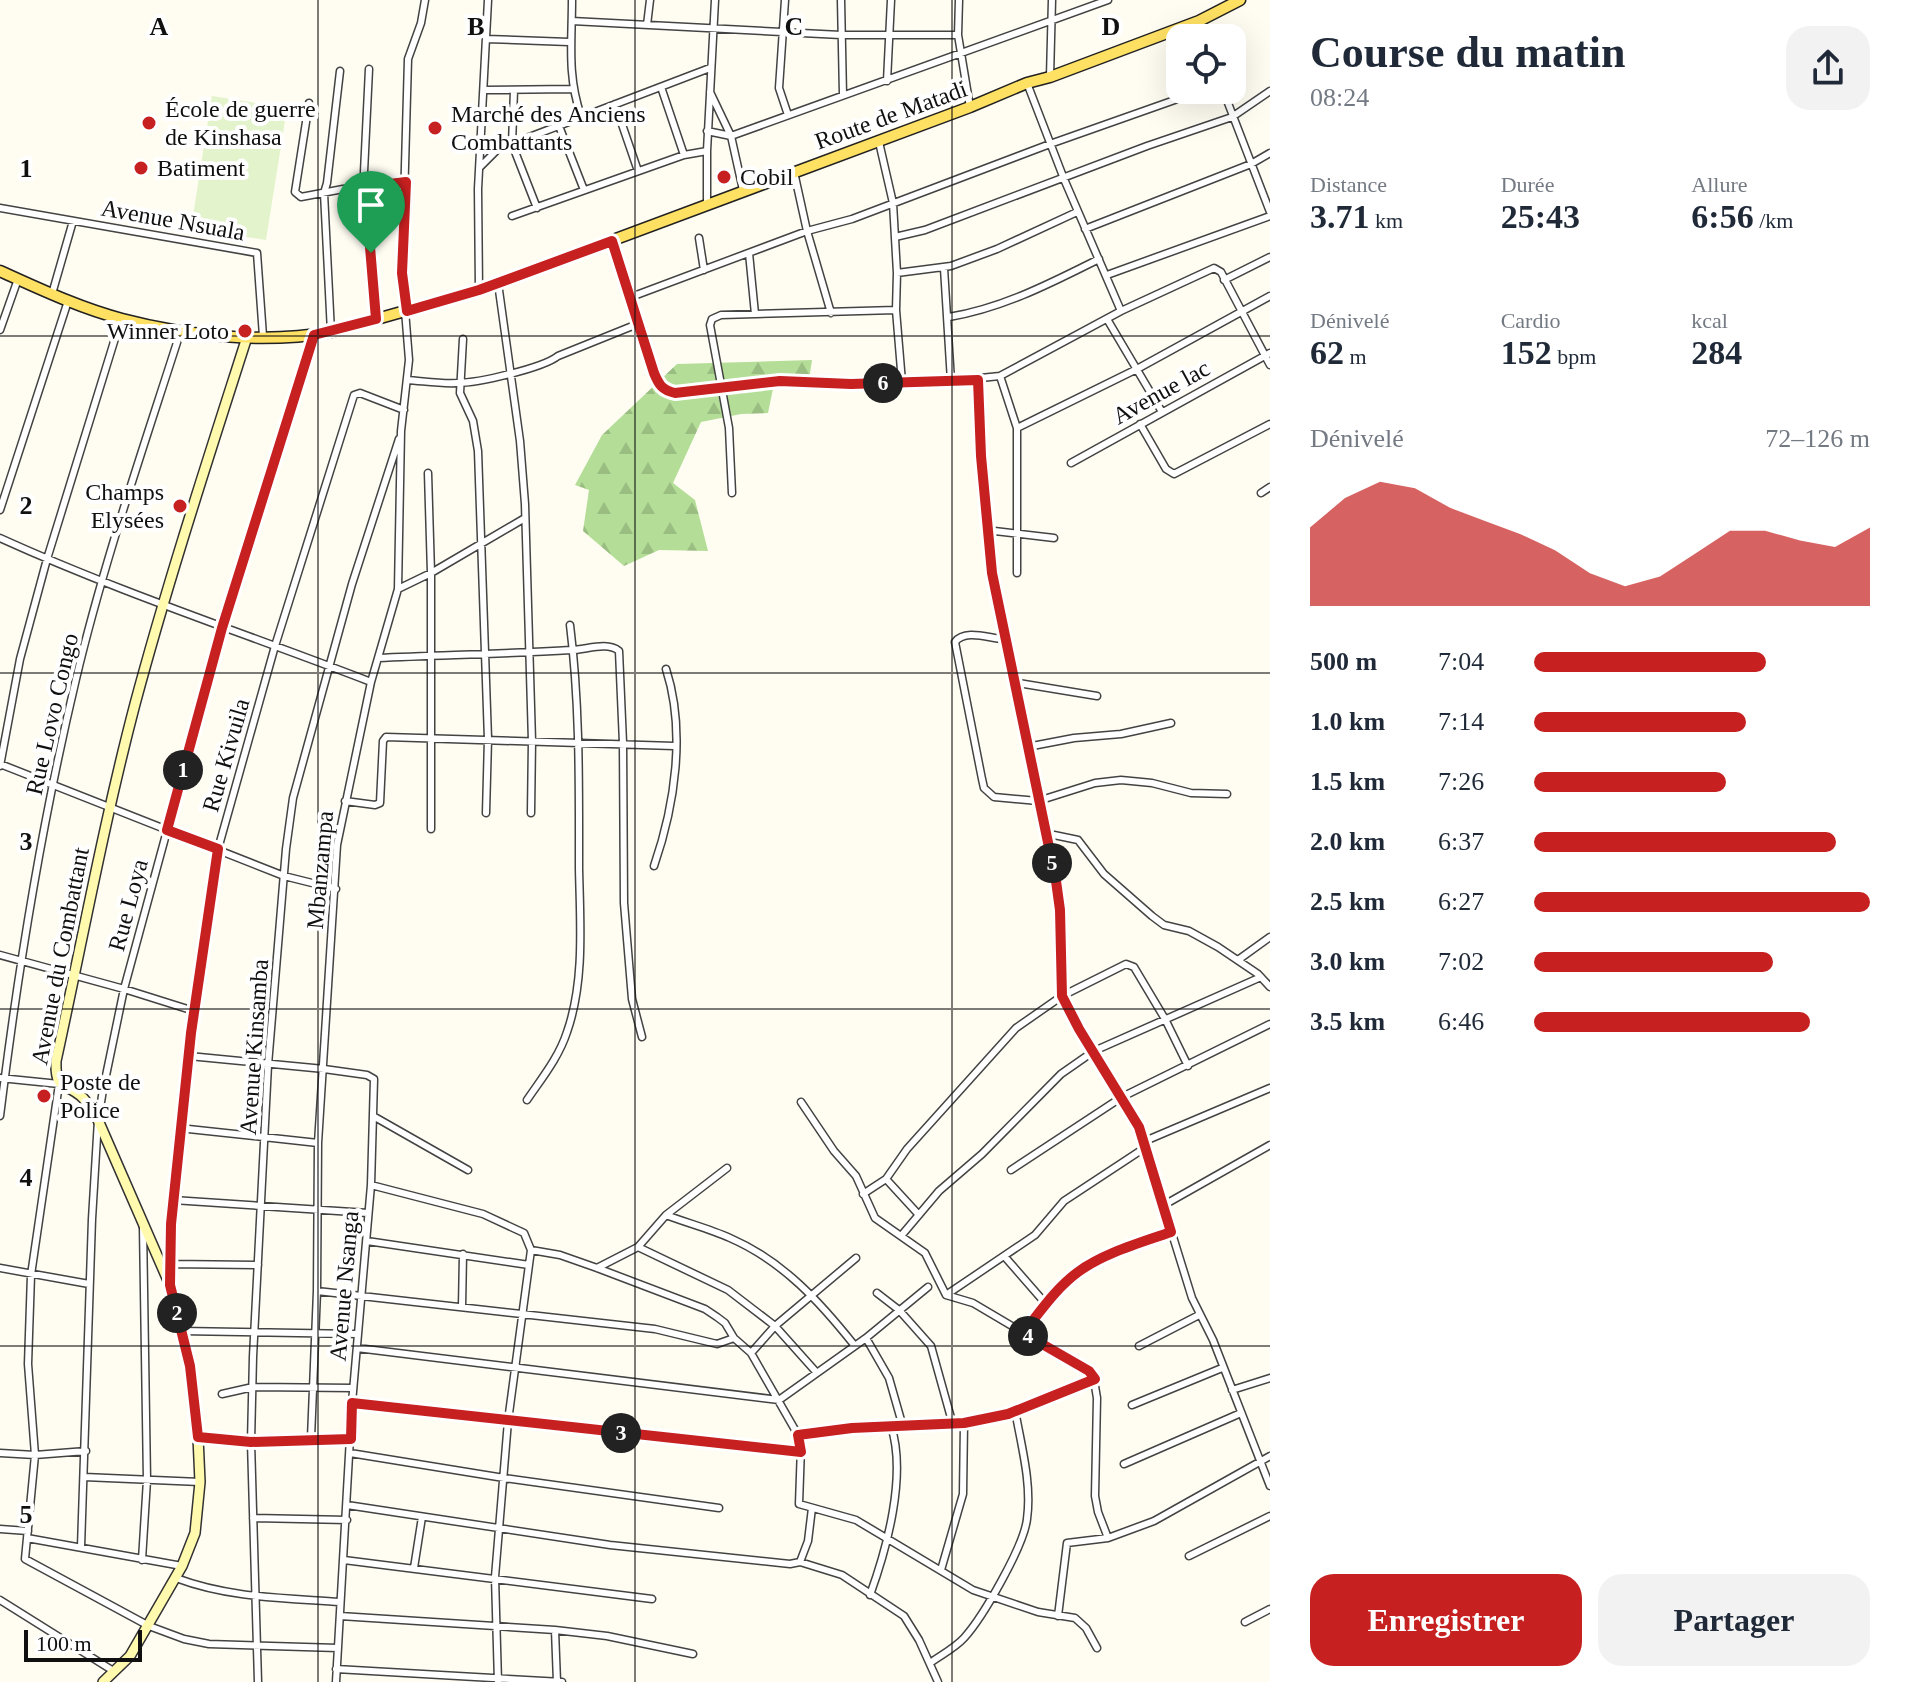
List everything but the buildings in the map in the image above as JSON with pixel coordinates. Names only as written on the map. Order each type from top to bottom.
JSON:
[{"type":"main road","name":"Route de Matadi","points":[[0,271],[68,301],[121,319],[181,330],[247,337],[331,332],[479,290],[1199,21],[1240,0]]},
{"type":"street","name":"Mbanzampa","points":[[311,1438],[317,1291],[318,1143],[337,845],[371,682],[398,589],[401,431],[407,380],[407,311],[402,273],[408,59],[421,23],[425,0]]},
{"type":"street","points":[[479,290],[478,189],[488,0]]},
{"type":"street","points":[[572,0],[569,42],[572,89],[581,116]]},
{"type":"street","points":[[647,25],[650,0]]},
{"type":"street","points":[[707,204],[707,131],[715,0]]},
{"type":"street","points":[[785,0],[779,88],[788,115]]},
{"type":"street","points":[[841,0],[843,95]]},
{"type":"street","points":[[887,81],[891,0]]},
{"type":"street","points":[[959,0],[958,35],[970,107]]},
{"type":"street","points":[[1050,77],[1052,0]]},
{"type":"street","points":[[707,131],[731,136],[1108,0]]},
{"type":"street","points":[[572,21],[841,35],[958,35]]},
{"type":"street","points":[[486,39],[569,42]]},
{"type":"street","points":[[480,167],[498,149],[710,68]]},
{"type":"street","points":[[369,69],[364,156],[376,319]]},
{"type":"street","points":[[331,332],[324,193],[340,71]]},
{"type":"street","points":[[1027,83],[1077,212],[1121,311]]},
{"type":"street","points":[[661,87],[684,155]]},
{"type":"street","points":[[484,90],[572,89]]},
{"type":"street","points":[[514,90],[512,144],[537,208]]},
{"type":"street","points":[[710,91],[731,136],[743,190]]},
{"type":"street","points":[[895,237],[925,230],[1232,117],[1270,91]]},
{"type":"street","points":[[309,103],[295,192],[301,197],[406,182]]},
{"type":"street","points":[[631,297],[1166,103]]},
{"type":"street","points":[[615,104],[638,171]]},
{"type":"street","points":[[1107,275],[1270,214],[1228,104]]},
{"type":"street","points":[[559,126],[584,190]]},
{"type":"street","points":[[879,142],[893,203],[902,382]]},
{"type":"street","points":[[512,216],[684,155],[707,151]]},
{"type":"street","points":[[1085,229],[1251,164],[1270,153]]},
{"type":"street","points":[[794,172],[807,231],[831,313]]},
{"type":"street","name":"Avenue Nsuala","points":[[0,208],[257,253],[263,336]]},
{"type":"street","points":[[897,273],[944,268],[997,249],[1077,212]]},
{"type":"street","points":[[52,294],[73,221]]},
{"type":"street","points":[[699,238],[704,270]]},
{"type":"street","points":[[612,241],[654,373],[659,385],[675,393],[780,381],[851,384],[978,380],[1000,376],[1121,311],[1214,268],[1218,269],[1267,354],[1270,365]]},
{"type":"street","points":[[749,253],[755,314]]},
{"type":"street","points":[[1224,280],[1270,257]]},
{"type":"street","points":[[949,317],[984,310],[1056,281],[1099,259]]},
{"type":"street","points":[[944,268],[951,381]]},
{"type":"street","points":[[0,330],[18,279]]},
{"type":"street","points":[[498,281],[520,441],[525,518],[532,741],[531,813]]},
{"type":"street","points":[[1017,428],[1137,369],[1270,296]]},
{"type":"street","points":[[0,510],[68,301]]},
{"type":"street","points":[[732,493],[729,428],[710,325],[712,319],[721,315],[896,310]]},
{"type":"street","points":[[121,319],[47,559],[20,659],[0,765],[284,876],[336,889]]},
{"type":"street","points":[[1107,319],[1162,412]]},
{"type":"street","points":[[407,380],[459,384],[509,375],[550,362],[640,323]]},
{"type":"street","name":"Rue Lovo Congo","points":[[0,1116],[2,1078],[22,961],[53,785],[76,678],[102,581],[181,330]]},
{"type":"street","name":"Rue Loya","points":[[81,1547],[89,1284],[98,1120],[124,989],[222,628],[314,335]]},
{"type":"street","name":"Avenue du Combattant","points":[[103,1682],[130,1656],[149,1626],[182,1566],[195,1533],[200,1482],[198,1437],[190,1366],[170,1285],[98,1120],[83,1098],[59,1084],[56,1061],[110,806],[163,604],[247,337]]},
{"type":"street","points":[[463,339],[459,384],[477,436],[488,739],[486,813]]},
{"type":"street","name":"Avenue lac","points":[[1071,463],[1267,354]]},
{"type":"street","points":[[1000,376],[1017,428],[1017,573]]},
{"type":"street","points":[[978,380],[986,530],[1003,639],[1060,910],[1062,996],[1146,1144],[1199,1315],[1213,1340],[1270,1486]]},
{"type":"street","name":"Rue Kivuila","points":[[170,1285],[179,1128],[218,849],[275,646],[354,395],[360,393],[404,410]]},
{"type":"street","points":[[1140,424],[1166,469],[1174,474],[1270,424]]},
{"type":"street","name":"Avenue Kinsamba","points":[[258,1682],[251,1442],[254,1331],[268,1065],[284,876],[293,798],[352,584],[401,431]]},
{"type":"street","points":[[428,473],[431,829]]},
{"type":"street","points":[[1261,493],[1270,487]]},
{"type":"street","points":[[398,589],[525,518]]},
{"type":"street","points":[[986,530],[1054,538]]},
{"type":"street","points":[[0,538],[222,628],[371,682]]},
{"type":"street","points":[[527,1100],[559,1053],[574,1006],[580,918],[578,743],[570,625]]},
{"type":"street","points":[[1003,639],[965,634],[955,642],[969,720],[988,794],[1038,801],[1095,783],[1121,780],[1152,783],[1191,793],[1227,794]]},
{"type":"street","points":[[378,658],[607,646],[619,651],[624,903],[632,999],[642,1037]]},
{"type":"street","points":[[654,866],[669,818],[677,715],[666,669]]},
{"type":"street","points":[[1012,682],[1097,696]]},
{"type":"street","points":[[1027,747],[1074,738],[1121,734],[1171,723]]},
{"type":"street","points":[[345,801],[380,803],[383,741],[386,737],[674,746]]},
{"type":"street","points":[[1046,838],[1054,835],[1078,840],[1104,874],[1152,916],[1164,925],[1189,931],[1238,960],[1270,987]]},
{"type":"street","points":[[1238,960],[1270,937]]},
{"type":"street","points":[[0,955],[194,1011]]},
{"type":"street","points":[[863,1194],[886,1179],[907,1149],[1016,1028],[1062,996],[1129,963],[1165,1019],[1188,1066]]},
{"type":"street","points":[[901,1236],[939,1191],[982,1154],[1046,1088],[1094,1051],[1261,977]]},
{"type":"street","points":[[1011,1170],[1122,1097],[1270,1024]]},
{"type":"street","name":"Avenue Nsanga","points":[[189,1056],[324,1069],[372,1077],[374,1082],[371,1185],[353,1388],[336,1682]]},
{"type":"street","points":[[2,1078],[59,1084],[31,1275],[28,1364],[35,1455],[24,1555],[27,1562],[149,1626],[209,1644],[338,1648]]},
{"type":"street","points":[[946,1295],[1035,1235],[1064,1201],[1146,1144],[1270,1088]]},
{"type":"street","points":[[801,1102],[834,1151],[856,1176],[875,1218],[925,1253],[946,1295],[973,1303],[1089,1371],[1095,1379],[1095,1496],[1108,1538]]},
{"type":"street","points":[[373,1116],[468,1170]]},
{"type":"street","points":[[179,1128],[318,1143]]},
{"type":"street","points":[[1164,1205],[1231,1164],[1270,1145]]},
{"type":"street","points":[[597,1268],[638,1247],[666,1215],[727,1168]]},
{"type":"street","points":[[886,1179],[919,1215]]},
{"type":"street","points":[[371,1185],[483,1214],[524,1233],[531,1250],[508,1421],[495,1577],[498,1681]]},
{"type":"street","points":[[173,1200],[368,1213]]},
{"type":"street","points":[[666,1215],[731,1238],[762,1255],[811,1294],[855,1346]]},
{"type":"street","points":[[142,1219],[147,1480],[142,1560]]},
{"type":"street","points":[[1023,1333],[1046,1304],[1087,1266],[1171,1232]]},
{"type":"street","points":[[367,1241],[529,1265]]},
{"type":"street","points":[[638,1247],[728,1290],[775,1326],[817,1373]]},
{"type":"street","points":[[531,1250],[560,1255],[597,1268],[705,1309],[725,1323],[734,1338],[751,1353],[798,1435],[801,1452],[799,1504],[856,1520],[973,1590],[1080,1621],[1097,1648]]},
{"type":"street","points":[[462,1307],[463,1254]]},
{"type":"street","points":[[1005,1257],[1046,1304]]},
{"type":"street","points":[[751,1353],[775,1326],[856,1258]]},
{"type":"street","points":[[170,1264],[258,1265]]},
{"type":"street","points":[[0,1268],[89,1284]]},
{"type":"street","points":[[357,1348],[779,1400],[866,1338],[928,1287]]},
{"type":"street","points":[[317,1291],[655,1329],[717,1344],[734,1338]]},
{"type":"street","points":[[877,1293],[899,1310],[931,1346],[953,1425]]},
{"type":"street","points":[[1139,1346],[1199,1315]]},
{"type":"street","points":[[181,1331],[357,1334]]},
{"type":"street","points":[[866,1338],[889,1378],[903,1427]]},
{"type":"street","points":[[1132,1405],[1222,1368]]},
{"type":"street","points":[[1232,1390],[1270,1378]]},
{"type":"street","points":[[798,1435],[964,1423],[1001,1416],[1095,1379]]},
{"type":"street","points":[[222,1394],[253,1387],[353,1388]]},
{"type":"street","points":[[352,1403],[801,1452]]},
{"type":"street","points":[[930,1663],[964,1639],[992,1597],[1027,1522],[1027,1479],[1015,1410]]},
{"type":"street","points":[[1124,1464],[1241,1413]]},
{"type":"street","points":[[941,1570],[963,1494],[964,1423]]},
{"type":"street","points":[[870,1595],[880,1567],[896,1489],[897,1451],[891,1426]]},
{"type":"street","points":[[198,1437],[251,1442],[351,1439]]},
{"type":"street","points":[[0,1453],[35,1455],[86,1451]]},
{"type":"street","points":[[350,1453],[719,1508]]},
{"type":"street","points":[[1058,1616],[1067,1543],[1108,1538],[1154,1521],[1270,1456]]},
{"type":"street","points":[[84,1477],[200,1482]]},
{"type":"street","points":[[347,1505],[626,1547],[821,1566],[842,1575],[904,1616],[938,1682]]},
{"type":"street","points":[[800,1562],[808,1541],[812,1508]]},
{"type":"street","points":[[1189,1556],[1270,1516]]},
{"type":"street","points":[[414,1568],[422,1517]]},
{"type":"street","points":[[253,1518],[347,1520]]},
{"type":"street","points":[[0,1529],[182,1566]]},
{"type":"street","points":[[344,1560],[652,1599]]},
{"type":"street","points":[[176,1578],[217,1592],[340,1602]]},
{"type":"street","points":[[0,1600],[115,1672]]},
{"type":"street","points":[[1245,1622],[1270,1609]]},
{"type":"street","points":[[340,1616],[555,1630],[607,1636],[693,1654]]},
{"type":"street","points":[[336,1669],[498,1681],[558,1682],[555,1630]]},
{"type":"green space","points":[[212,96],[287,108],[266,240],[191,228]]},
{"type":"green space","points":[[812,360],[809,380],[775,379],[768,413],[741,414],[701,422],[673,483],[695,500],[708,551],[659,550],[624,566],[583,531],[589,490],[575,485],[602,435],[677,364]]},
{"type":"place","name":"École de guerre de Kinshasa","points":[[149,123]]},
{"type":"place","name":"Marché des Anciens Combattants","points":[[435,128]]},
{"type":"place","name":"Batiment","points":[[141,168]]},
{"type":"place","name":"Cobil","points":[[724,177]]},
{"type":"place","name":"Winner Loto","points":[[245,331]]},
{"type":"place","name":"Champs Elysées","points":[[180,506]]},
{"type":"place","name":"Poste de Police","points":[[44,1096]]},
{"type":"route","points":[[406,182],[402,273],[407,311],[479,290],[612,241],[654,373],[665,390],[675,393],[780,381],[851,384],[978,380],[986,530],[1003,639],[1056,881],[1060,910],[1062,996],[1139,1127],[1171,1232],[1078,1272],[1023,1333],[1089,1371],[1095,1379],[1008,1414],[964,1423],[929,1427],[852,1428],[798,1435],[801,1452],[352,1403],[351,1439],[251,1442],[198,1437],[190,1366],[170,1285],[171,1224],[179,1128],[218,849],[167,830],[222,628],[314,335],[376,319],[371,253],[365,187],[406,182]]}]
